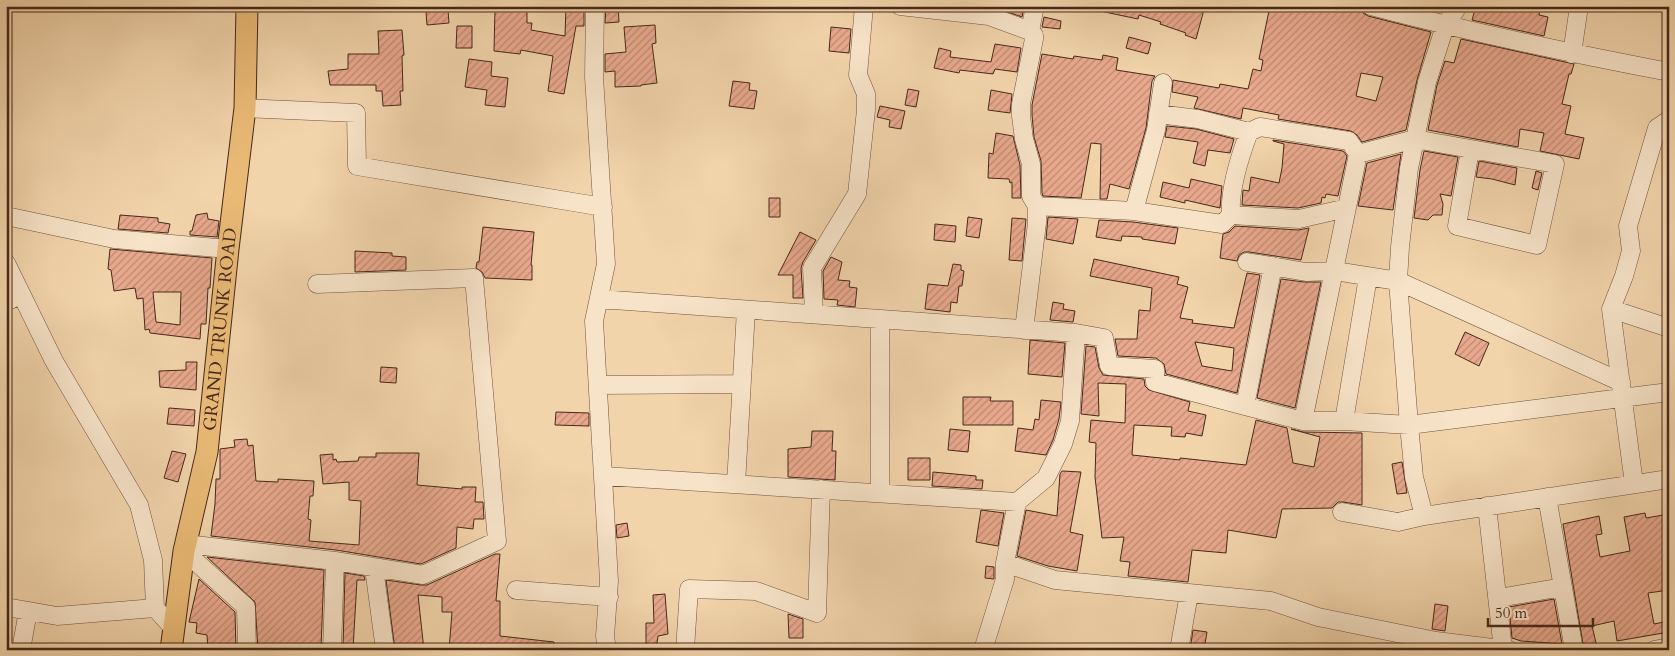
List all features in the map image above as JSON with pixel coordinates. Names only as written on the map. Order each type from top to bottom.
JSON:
[{"type":"main road","name":"GRAND TRUNK ROAD","points":[[172,639],[185,548],[207,452],[245,108],[247,6]]},
{"type":"street","points":[[595,6],[594,77],[606,264],[594,321],[604,476],[609,597],[605,636],[607,650]]},
{"type":"street","points":[[814,314],[812,268],[858,194],[866,110],[866,94],[858,75],[864,6]]},
{"type":"street","points":[[900,6],[989,16],[1030,31],[1034,36],[1022,104],[1024,139],[1031,164],[1031,196],[1037,206],[1037,223],[1024,330]]},
{"type":"street","points":[[1030,31],[1035,6]]},
{"type":"street","points":[[1371,6],[1445,26],[1572,54],[1669,72]]},
{"type":"street","points":[[1424,516],[1414,477],[1409,425],[1398,281],[1400,247],[1409,168],[1427,82],[1445,26],[1458,6]]},
{"type":"street","points":[[1572,54],[1579,6]]},
{"type":"street","points":[[1134,211],[1156,130],[1163,83]]},
{"type":"street","points":[[245,108],[356,113],[357,166],[602,207]]},
{"type":"street","points":[[1158,114],[1198,119],[1249,132],[1260,127],[1349,141],[1358,154],[1303,422]]},
{"type":"street","points":[[1634,484],[1611,309],[1624,276],[1631,251],[1628,226],[1658,128],[1669,120]]},
{"type":"street","points":[[1231,216],[1230,206],[1240,155],[1249,132]]},
{"type":"street","points":[[1358,154],[1415,139],[1554,164],[1537,245],[1457,226],[1470,150]]},
{"type":"street","points":[[1037,206],[1134,211],[1222,224],[1231,216],[1299,219],[1347,208]]},
{"type":"street","points":[[6,216],[114,239],[228,249]]},
{"type":"street","points":[[1247,262],[1306,272],[1335,271],[1398,281],[1622,390]]},
{"type":"street","points":[[6,263],[14,298],[54,361],[139,505],[153,560],[155,608],[172,639]]},
{"type":"street","points":[[1245,406],[1273,266]]},
{"type":"street","points":[[1344,421],[1368,277]]},
{"type":"street","points":[[185,548],[336,561],[423,575],[497,541],[474,278],[317,284]]},
{"type":"street","points":[[599,299],[1076,333],[1104,338],[1109,366],[1155,368],[1155,382],[1303,422],[1344,421],[1409,425],[1622,390],[1669,392]]},
{"type":"street","points":[[1611,309],[1669,328]]},
{"type":"street","points":[[736,484],[746,310]]},
{"type":"street","points":[[880,319],[880,493]]},
{"type":"street","points":[[983,650],[1005,579],[1005,563],[1017,502],[1046,478],[1063,444],[1070,421],[1076,333]]},
{"type":"street","points":[[598,384],[741,384]]},
{"type":"street","points":[[604,476],[1017,502]]},
{"type":"street","points":[[1342,512],[1398,522],[1487,506],[1669,479]]},
{"type":"street","points":[[685,650],[689,589],[756,591],[817,613],[820,489]]},
{"type":"street","points":[[1547,497],[1574,650]]},
{"type":"street","points":[[1005,563],[1055,580],[1271,601],[1318,617],[1436,641],[1505,649],[1487,506]]},
{"type":"street","points":[[185,548],[246,607],[247,650]]},
{"type":"street","points":[[332,650],[336,561]]},
{"type":"street","points":[[374,568],[385,650]]},
{"type":"street","points":[[1498,598],[1563,587]]},
{"type":"street","points":[[516,590],[609,597]]},
{"type":"street","points":[[1179,650],[1189,594]]},
{"type":"street","points":[[6,608],[57,616],[155,608]]},
{"type":"street","points":[[21,650],[28,611]]},
{"type":"street","points":[[1654,650],[1669,647]]},
{"type":"building","points":[[566,6],[584,6],[584,26],[576,26],[564,94],[548,91],[553,56],[521,50],[520,54],[494,51],[495,9],[527,9],[527,23],[532,23],[531,30],[565,36]]},
{"type":"building","points":[[606,6],[618,6],[619,22],[605,23]]},
{"type":"building","points":[[1006,6],[1020,6],[1019,11],[1023,12],[1022,17],[1005,11]]},
{"type":"building","points":[[1101,6],[1205,6],[1196,39],[1185,35],[1186,33],[1160,24],[1161,22],[1139,15],[1138,19],[1100,11]]},
{"type":"building","points":[[1270,6],[1355,6],[1361,7],[1363,13],[1368,16],[1431,32],[1417,80],[1406,130],[1362,142],[1351,131],[1278,119],[1279,115],[1243,108],[1241,119],[1194,108],[1198,97],[1172,92],[1173,80],[1219,88],[1220,84],[1248,89],[1253,69],[1261,71],[1263,60],[1259,59]],"holes":[[[1361,73],[1383,77],[1376,101],[1356,96]]]},
{"type":"building","points":[[1476,6],[1541,6],[1539,15],[1548,17],[1544,36],[1472,20]]},
{"type":"building","points":[[448,10],[449,23],[427,25],[426,12]]},
{"type":"building","points":[[1044,17],[1061,21],[1060,29],[1042,27]]},
{"type":"building","points":[[655,25],[656,43],[652,44],[657,83],[615,87],[615,71],[605,72],[605,54],[626,52],[624,27]]},
{"type":"building","points":[[457,26],[472,26],[472,48],[456,48]]},
{"type":"building","points":[[831,27],[851,29],[849,53],[829,51]]},
{"type":"building","points":[[402,30],[404,55],[402,56],[403,91],[400,91],[401,105],[383,106],[382,91],[376,91],[376,85],[330,85],[328,71],[348,69],[348,54],[379,54],[378,31]]},
{"type":"building","points":[[1129,37],[1151,43],[1148,54],[1126,48]]},
{"type":"building","points":[[1461,39],[1574,64],[1571,74],[1569,74],[1562,104],[1571,106],[1565,134],[1584,138],[1579,159],[1540,151],[1544,133],[1520,129],[1518,147],[1428,130],[1437,85],[1445,61],[1454,63]]},
{"type":"building","points":[[995,44],[1021,48],[1017,72],[995,69],[993,74],[960,70],[959,73],[934,68],[939,48],[951,51],[950,57],[991,62]]},
{"type":"building","points":[[1042,54],[1073,59],[1074,56],[1102,60],[1103,55],[1118,58],[1116,70],[1155,76],[1152,81],[1146,128],[1129,189],[1110,184],[1107,199],[1100,199],[1101,144],[1091,143],[1081,198],[1043,196],[1041,161],[1034,137],[1032,115],[1032,105]]},
{"type":"building","points":[[469,59],[492,62],[491,76],[508,78],[505,107],[485,105],[487,90],[465,87]]},
{"type":"building","points":[[733,81],[750,83],[749,90],[757,91],[754,109],[729,106]]},
{"type":"building","points":[[908,89],[919,91],[916,107],[905,105]]},
{"type":"building","points":[[991,90],[1012,94],[1010,113],[988,110]]},
{"type":"building","points":[[880,106],[905,111],[901,129],[889,127],[890,120],[877,117]]},
{"type":"building","points":[[1167,126],[1196,129],[1234,139],[1230,153],[1208,150],[1205,166],[1193,163],[1198,142],[1165,137]]},
{"type":"building","points":[[996,133],[1013,136],[1020,165],[1021,198],[1012,198],[1012,182],[1010,183],[1009,179],[988,178],[989,153],[993,154]]},
{"type":"building","points":[[1273,140],[1343,151],[1347,156],[1338,196],[1326,194],[1325,198],[1322,197],[1321,203],[1298,208],[1242,205],[1243,190],[1249,191],[1251,177],[1279,183],[1284,144]]},
{"type":"building","points":[[1424,151],[1458,157],[1451,196],[1440,194],[1443,204],[1442,215],[1433,215],[1428,220],[1414,218]]},
{"type":"building","points":[[1401,154],[1393,210],[1358,206],[1367,163]]},
{"type":"building","points":[[1479,161],[1517,168],[1515,185],[1476,177]]},
{"type":"building","points":[[1536,171],[1542,173],[1538,190],[1532,188]]},
{"type":"building","points":[[1191,179],[1222,186],[1220,208],[1185,200],[1185,203],[1160,197],[1163,182],[1189,188]]},
{"type":"building","points":[[769,198],[780,198],[780,217],[769,217]]},
{"type":"building","points":[[207,213],[208,219],[219,221],[217,237],[190,235],[196,215]]},
{"type":"building","points":[[120,215],[158,218],[158,222],[170,224],[168,233],[118,229]]},
{"type":"building","points":[[968,217],[982,219],[979,238],[966,236]]},
{"type":"building","points":[[1048,217],[1078,219],[1073,244],[1046,239]]},
{"type":"building","points":[[1012,218],[1026,219],[1022,261],[1009,260]]},
{"type":"building","points":[[1099,220],[1178,228],[1175,244],[1142,239],[1142,237],[1122,236],[1121,241],[1096,237]]},
{"type":"building","points":[[935,224],[956,226],[955,242],[934,240]]},
{"type":"building","points":[[1235,226],[1298,230],[1309,228],[1301,260],[1249,252],[1239,255],[1237,261],[1220,258],[1223,234],[1229,232]]},
{"type":"building","points":[[483,227],[534,232],[531,265],[532,280],[485,278],[482,272],[476,268],[477,262],[479,262]]},
{"type":"building","points":[[800,232],[816,240],[801,268],[803,298],[793,298],[793,275],[778,275]]},
{"type":"building","points":[[110,249],[212,258],[206,324],[201,324],[200,339],[150,333],[149,329],[145,330],[143,298],[137,299],[135,288],[114,291],[111,270],[108,269]],"holes":[[[153,292],[181,292],[180,325],[156,322]]]},
{"type":"building","points":[[355,251],[392,253],[392,256],[406,257],[406,270],[355,272]]},
{"type":"building","points":[[831,257],[842,262],[838,280],[850,281],[849,287],[857,288],[855,307],[837,305],[838,300],[824,299],[823,271]]},
{"type":"building","points":[[1094,259],[1179,277],[1177,284],[1188,287],[1180,318],[1193,320],[1192,323],[1234,328],[1247,273],[1260,275],[1237,393],[1166,374],[1164,364],[1156,358],[1118,356],[1115,339],[1137,339],[1139,310],[1150,311],[1152,288],[1090,276]],"holes":[[[1195,342],[1234,348],[1232,371],[1202,366]]]},
{"type":"building","points":[[953,264],[961,265],[961,270],[964,271],[962,286],[959,286],[957,303],[951,302],[950,312],[925,309],[928,284],[948,286]]},
{"type":"building","points":[[1281,279],[1321,282],[1295,408],[1257,398]]},
{"type":"building","points":[[1053,302],[1064,304],[1063,309],[1075,311],[1073,322],[1050,320]]},
{"type":"building","points":[[1465,332],[1489,343],[1479,366],[1455,354]]},
{"type":"building","points":[[1030,340],[1065,343],[1062,377],[1028,374]]},
{"type":"building","points":[[1086,346],[1095,347],[1099,368],[1103,375],[1144,379],[1145,386],[1149,390],[1190,402],[1188,411],[1206,415],[1202,436],[1186,433],[1185,437],[1171,436],[1172,427],[1134,425],[1132,455],[1246,465],[1256,420],[1287,428],[1293,463],[1314,467],[1320,437],[1291,429],[1303,432],[1362,433],[1362,505],[1338,502],[1332,508],[1282,509],[1276,538],[1228,530],[1226,553],[1192,550],[1188,582],[1128,576],[1130,562],[1120,561],[1124,537],[1102,538],[1095,477],[1096,443],[1089,442],[1091,420],[1125,423],[1126,384],[1098,383],[1099,416],[1081,414]]},
{"type":"building","points":[[186,362],[197,362],[196,390],[160,387],[159,371],[186,370]]},
{"type":"building","points":[[381,367],[397,368],[396,383],[380,382]]},
{"type":"building","points":[[963,397],[991,397],[990,401],[1013,401],[1013,425],[963,425]]},
{"type":"building","points":[[1041,400],[1061,402],[1059,419],[1046,455],[1015,451],[1018,428],[1033,430],[1035,419],[1039,420]]},
{"type":"building","points":[[169,408],[195,410],[194,426],[167,424]]},
{"type":"building","points":[[556,412],[589,413],[589,426],[555,425]]},
{"type":"building","points":[[950,429],[970,431],[968,452],[948,450]]},
{"type":"building","points":[[812,431],[833,431],[832,451],[836,451],[835,480],[788,477],[788,449],[811,447]]},
{"type":"building","points":[[247,439],[248,446],[253,445],[256,481],[278,482],[278,479],[314,481],[313,496],[310,496],[308,519],[311,520],[309,541],[359,545],[361,501],[349,500],[349,482],[323,484],[320,455],[333,454],[333,460],[336,459],[337,462],[358,461],[359,457],[376,457],[376,453],[419,453],[417,485],[462,489],[462,487],[476,487],[475,502],[483,502],[484,519],[474,519],[473,529],[457,527],[456,548],[421,564],[336,550],[211,536],[216,479],[220,479],[220,449],[235,447],[234,440]]},
{"type":"building","points":[[172,451],[186,454],[178,482],[164,478]]},
{"type":"building","points":[[908,458],[930,458],[930,480],[908,480]]},
{"type":"building","points":[[1402,462],[1407,493],[1397,494],[1392,464]]},
{"type":"building","points":[[1062,471],[1081,472],[1070,532],[1083,535],[1077,571],[1048,566],[1017,556],[1026,510],[1057,516],[1060,474]]},
{"type":"building","points":[[933,472],[976,476],[976,480],[983,480],[982,489],[932,486]]},
{"type":"building","points":[[981,510],[1004,513],[998,546],[976,542]]},
{"type":"building","points":[[1645,513],[1646,518],[1669,514],[1669,590],[1648,593],[1654,624],[1669,621],[1669,632],[1617,641],[1614,621],[1592,626],[1597,647],[1584,650],[1563,524],[1599,516],[1602,534],[1596,535],[1600,557],[1630,551],[1624,517]]},
{"type":"building","points":[[627,523],[629,536],[617,538],[616,525]]},
{"type":"building","points":[[495,554],[500,554],[496,601],[500,601],[500,636],[554,642],[554,650],[449,650],[452,612],[442,612],[442,597],[418,595],[424,650],[395,650],[386,580],[427,585]]},
{"type":"building","points":[[207,557],[324,570],[321,648],[317,650],[258,650],[255,602]]},
{"type":"building","points":[[986,566],[994,567],[994,579],[985,578]]},
{"type":"building","points":[[345,573],[364,576],[365,580],[357,580],[353,649],[343,648]]},
{"type":"building","points":[[199,579],[235,612],[236,650],[208,650],[207,635],[196,633],[197,623],[189,622]]},
{"type":"building","points":[[665,594],[668,634],[658,636],[656,650],[646,650],[646,623],[654,623],[653,595]]},
{"type":"building","points":[[1554,599],[1562,644],[1521,641],[1512,638],[1509,607]]},
{"type":"building","points":[[1435,604],[1448,606],[1445,631],[1432,629]]},
{"type":"building","points":[[788,614],[803,619],[803,638],[789,638]]},
{"type":"building","points":[[1193,630],[1207,632],[1204,650],[1190,650]]}]
